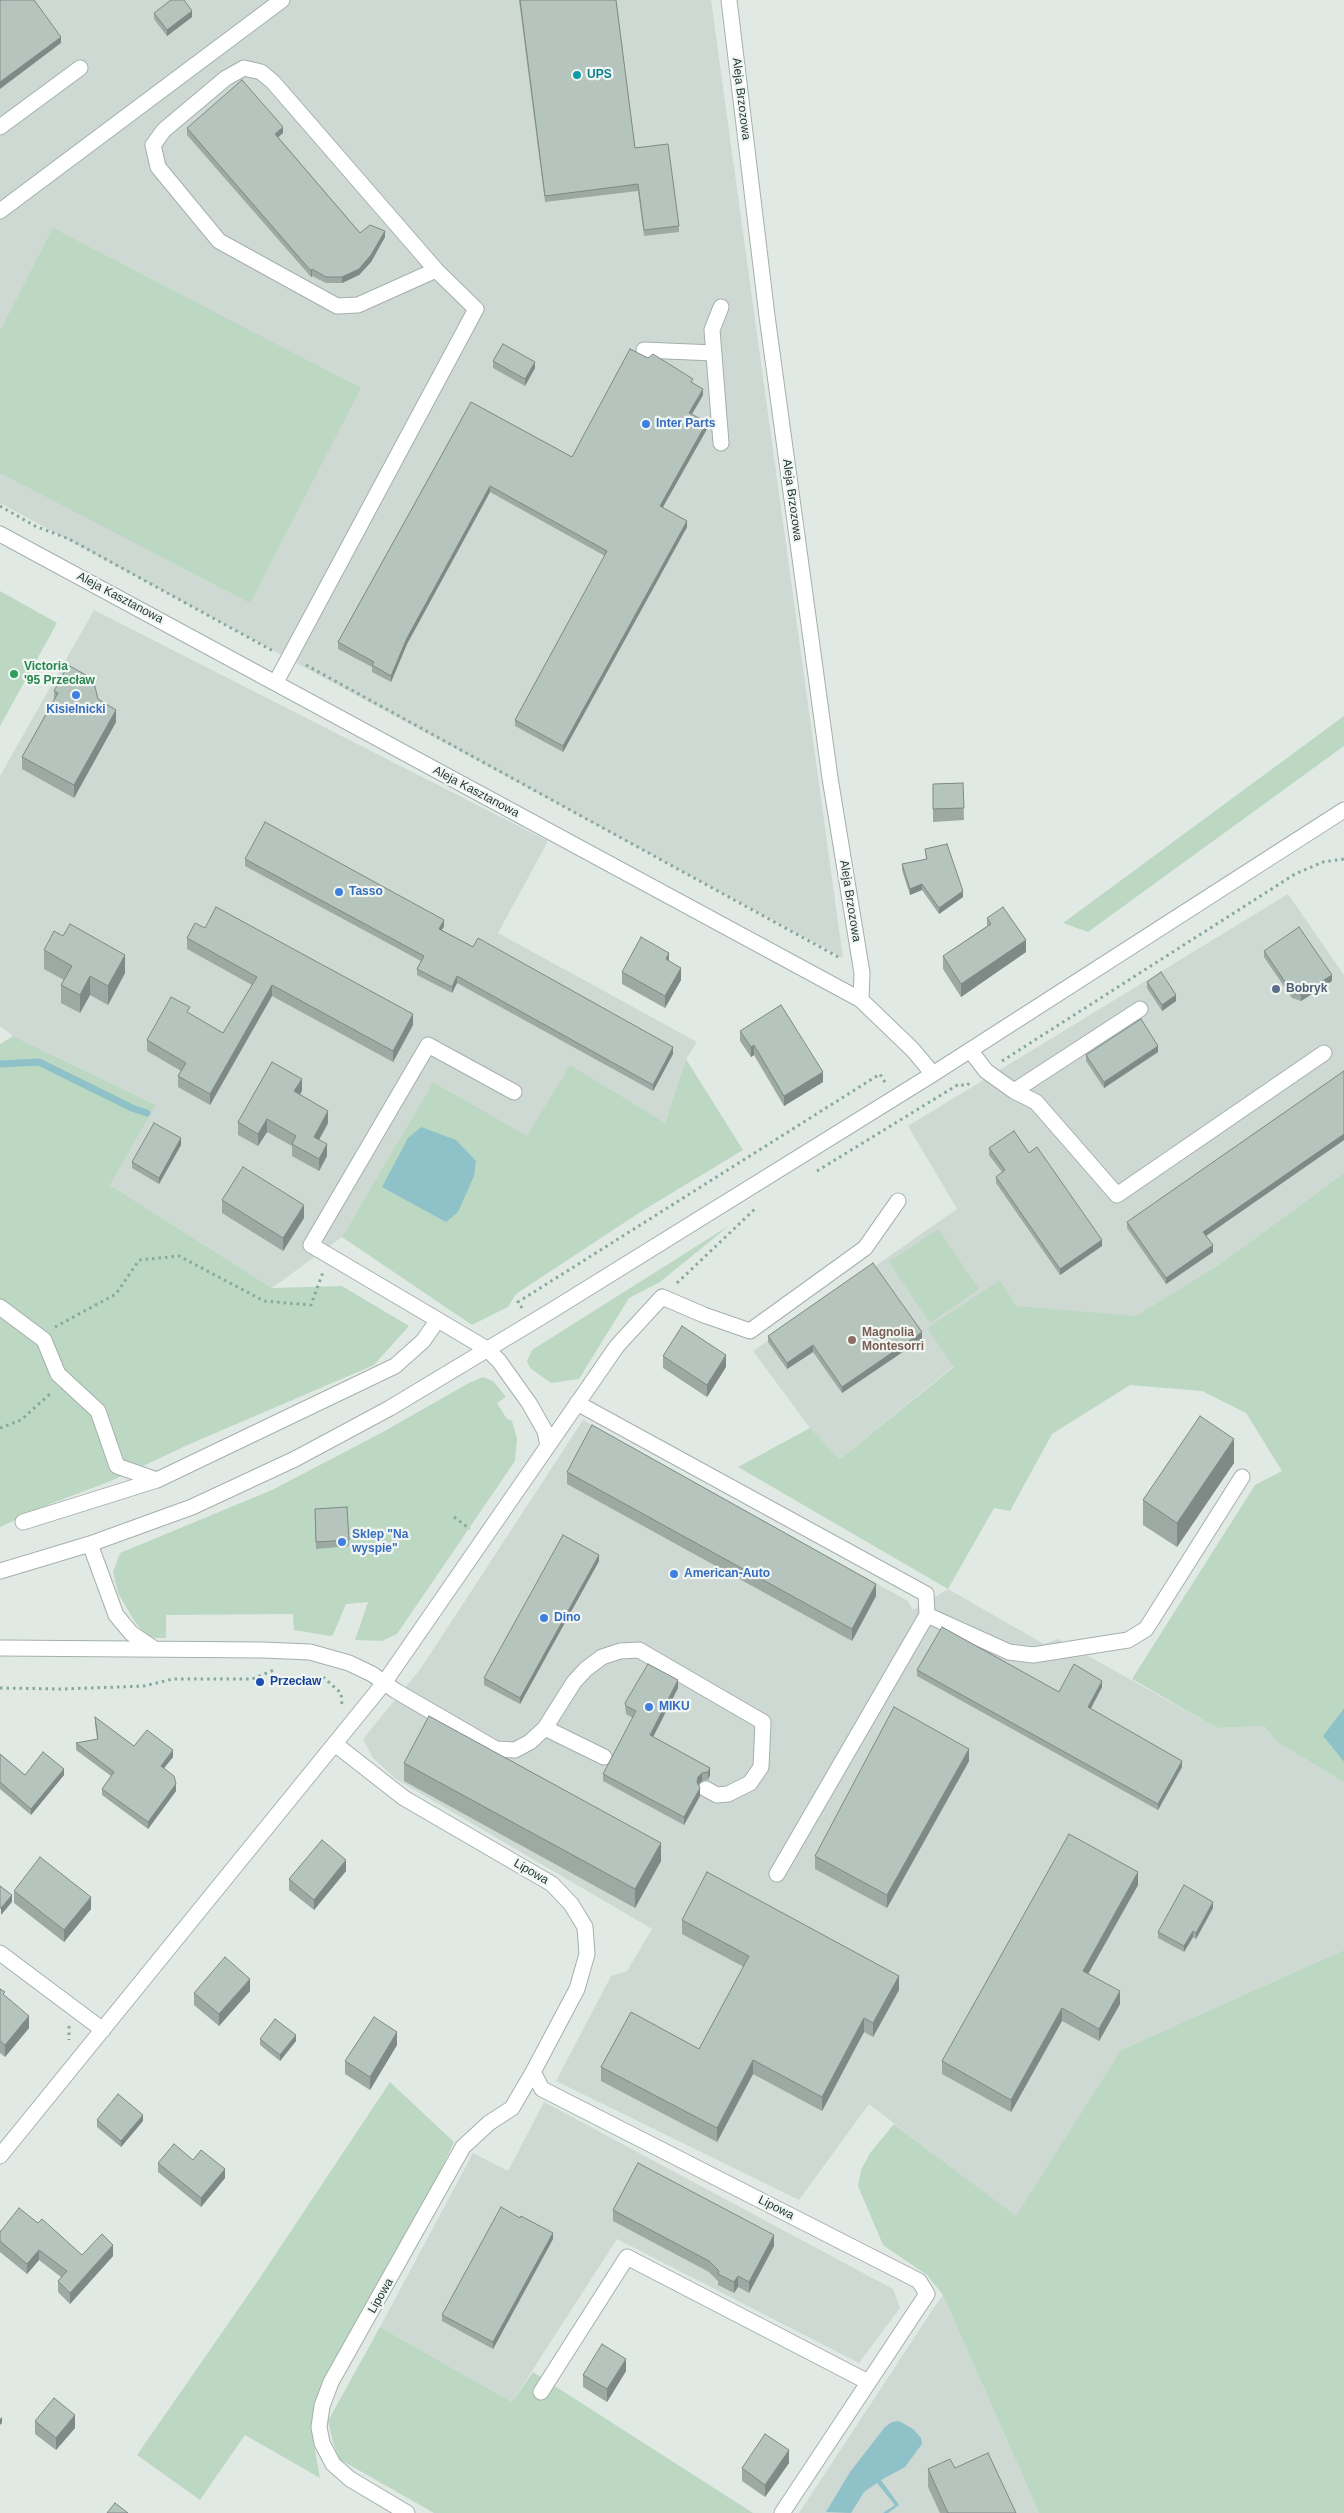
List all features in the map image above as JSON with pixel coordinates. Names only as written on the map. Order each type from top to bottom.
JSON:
[{"type":"street","points":[[0,211],[282,0]]},
{"type":"street","name":"Aleja Brzozowa","points":[[728,0],[767,316],[830,778],[862,969],[861,1000]]},
{"type":"street","points":[[0,128],[80,68]]},
{"type":"street","points":[[276,682],[476,309],[436,270],[273,82],[261,72],[244,68],[226,78],[164,130],[153,145],[158,167],[220,241],[337,306],[358,305],[436,270]]},
{"type":"street","points":[[721,307],[712,330],[721,443]]},
{"type":"street","points":[[644,350],[714,353]]},
{"type":"street","name":"Aleja Kasztanowa","points":[[0,534],[861,1000],[913,1050],[933,1074]]},
{"type":"street","points":[[0,1571],[90,1544],[192,1507],[277,1468],[390,1408],[933,1074],[1344,810]]},
{"type":"street","points":[[1014,1091],[1140,1009]]},
{"type":"street","points":[[514,1092],[428,1045],[311,1245],[487,1349],[499,1361],[529,1403],[545,1431],[548,1446]]},
{"type":"street","points":[[970,1050],[986,1071],[1014,1091],[1036,1102],[1117,1196],[1324,1053]]},
{"type":"street","points":[[0,2156],[384,1683],[617,1346],[662,1297],[704,1315],[750,1331],[865,1248],[898,1202]]},
{"type":"street","points":[[0,1306],[44,1340],[58,1374],[98,1411],[117,1466],[156,1480]]},
{"type":"street","points":[[23,1522],[156,1480],[395,1366],[423,1341],[437,1321]]},
{"type":"street","points":[[577,1403],[926,1594],[927,1615],[778,1874]]},
{"type":"street","points":[[927,1615],[1009,1652],[1032,1655],[1128,1640],[1146,1629],[1242,1477]]},
{"type":"street","points":[[90,1544],[110,1601],[124,1626],[140,1641],[153,1648]]},
{"type":"street","points":[[0,1648],[153,1648],[310,1652],[349,1663],[496,1749],[515,1750],[530,1742],[545,1728],[574,1682],[586,1669],[602,1658],[620,1651],[639,1650],[763,1722],[762,1767],[750,1783],[728,1794],[717,1795],[706,1789]]},
{"type":"street","points":[[545,1728],[604,1757]]},
{"type":"street","name":"Lipowa","points":[[335,1744],[404,1798],[552,1884],[571,1904],[585,1927],[587,1954],[577,1989],[533,2072],[512,2108],[489,2123],[463,2147],[331,2382],[322,2406],[319,2427],[322,2443],[333,2464],[350,2479],[408,2513]]},
{"type":"street","points":[[0,1953],[103,2030]]},
{"type":"street","name":"Lipowa","points":[[533,2072],[542,2089],[576,2108],[919,2281],[926,2294],[782,2513]]},
{"type":"street","points":[[541,2392],[627,2257],[868,2382]]},
{"type":"path","points":[[0,506],[35,526],[69,539],[279,655],[300,661],[862,969]]},
{"type":"path","points":[[809,1175],[959,1084],[966,1086],[986,1071],[1295,874],[1312,866],[1344,859]]},
{"type":"path","points":[[518,1302],[880,1074]]},
{"type":"path","points":[[662,1297],[760,1204]]},
{"type":"path","points":[[38,1336],[116,1294],[139,1260],[179,1256],[264,1301],[311,1305],[329,1255]]},
{"type":"path","points":[[0,1428],[21,1420],[64,1381]]},
{"type":"path","points":[[0,1688],[62,1689],[144,1686],[173,1679],[252,1679],[278,1668]]},
{"type":"path","points":[[321,1676],[327,1679],[341,1693],[342,1710]]},
{"type":"shaded area","points":[[0,0],[711,0],[843,958],[0,503]]},
{"type":"shaded area","points":[[94,610],[548,841],[498,933],[697,1042],[686,1059],[665,1123],[527,1137],[433,1082],[342,1237],[272,1288],[110,1185],[156,1105],[13,1036],[0,1026],[0,776]]},
{"type":"shaded area","points":[[1288,894],[1344,975],[1344,1173],[1220,1264],[1135,1317],[1017,1306],[1000,1280],[954,1366],[840,1459],[810,1428],[753,1351],[957,1209],[908,1126]]},
{"type":"shaded area","points":[[583,1420],[908,1601],[913,1610],[948,1589],[1044,1644],[1058,1639],[1217,1728],[1264,1726],[1277,1742],[1344,1782],[1344,1950],[1121,2050],[1016,2217],[869,2104],[799,2200],[556,2081],[611,1976],[627,1971],[652,1929],[396,1779],[373,1758],[363,1739],[421,1668]]},
{"type":"shaded area","points":[[544,2102],[893,2289],[900,2308],[859,2363],[617,2239],[512,2402],[380,2327],[473,2153],[508,2171]]},
{"type":"shaded area","points":[[943,2295],[1039,2513],[799,2513],[933,2309]]},
{"type":"green space","points":[[53,228],[361,388],[250,603],[0,473],[0,331]]},
{"type":"green space","name":"Victoria '95 Przecław","points":[[0,591],[57,623],[0,726]]},
{"type":"green space","points":[[1344,716],[1344,746],[1088,932],[1063,923]]},
{"type":"green space","points":[[13,1036],[156,1105],[110,1185],[272,1288],[342,1286],[409,1326],[374,1365],[192,1443],[111,1481],[50,1504],[0,1527],[0,1044]]},
{"type":"green space","points":[[686,1059],[743,1150],[642,1211],[516,1294],[508,1307],[472,1325],[342,1237],[433,1082],[527,1136],[570,1065],[665,1123]]},
{"type":"green space","points":[[1344,1173],[1344,1708],[1323,1736],[1344,1762],[1344,1782],[1277,1742],[1264,1726],[1217,1728],[1132,1679],[1255,1485],[1282,1471],[1246,1413],[1202,1391],[1130,1385],[1052,1434],[1010,1511],[994,1508],[948,1589],[738,1467],[810,1428],[840,1459],[954,1367],[927,1328],[1000,1280],[1017,1306],[1136,1316],[1220,1264]]},
{"type":"green space","points":[[730,1225],[660,1282],[629,1298],[579,1379],[551,1383],[530,1368],[527,1361],[532,1350]]},
{"type":"green space","points":[[938,1229],[979,1289],[930,1323],[889,1262]]},
{"type":"green space","points":[[483,1377],[493,1381],[506,1397],[497,1403],[507,1419],[512,1421],[517,1439],[515,1461],[397,1634],[382,1641],[355,1640],[368,1602],[346,1604],[333,1635],[330,1636],[294,1630],[293,1614],[166,1615],[166,1638],[154,1638],[144,1633],[135,1622],[118,1593],[113,1572],[120,1553],[272,1490]]},
{"type":"green space","points":[[1344,1950],[1344,2513],[1039,2513],[943,2295],[927,2275],[883,2245],[858,2186],[861,2170],[870,2153],[894,2124],[1016,2216],[1121,2050]]},
{"type":"green space","points":[[390,2082],[454,2142],[403,2248],[316,2399],[311,2427],[320,2478],[245,2435],[200,2500],[137,2455],[257,2282]]},
{"type":"green space","points":[[380,2327],[512,2402],[533,2372],[753,2513],[434,2513],[339,2459],[333,2442],[328,2421]]},
{"type":"water","points":[[421,1127],[456,1140],[476,1161],[474,1176],[458,1212],[446,1222],[382,1187],[408,1138]]},
{"type":"water","points":[[1344,1708],[1344,1762],[1323,1736]]},
{"type":"water","points":[[899,2421],[913,2429],[921,2438],[922,2444],[905,2467],[881,2480],[899,2505],[888,2513],[883,2513],[895,2505],[877,2483],[864,2492],[851,2513],[826,2512],[850,2472],[885,2427],[892,2422]]},
{"type":"building","points":[[0,0],[34,0],[61,37],[0,82]]},
{"type":"building","points":[[171,0],[184,0],[192,11],[167,30],[154,13]]},
{"type":"building","name":"UPS","points":[[520,0],[616,0],[635,148],[668,144],[679,226],[644,230],[638,184],[545,196]]},
{"type":"building","points":[[242,80],[283,127],[275,134],[360,233],[370,225],[385,231],[371,255],[359,269],[342,277],[326,277],[312,269],[311,271],[187,128]]},
{"type":"building","points":[[503,344],[535,362],[525,379],[493,361]]},
{"type":"building","points":[[630,349],[648,358],[653,354],[693,379],[691,382],[703,389],[689,413],[707,422],[660,506],[687,521],[563,746],[515,720],[607,551],[490,486],[407,638],[391,676],[372,665],[374,662],[338,642],[471,402],[572,457]]},
{"type":"building","points":[[68,665],[93,679],[98,699],[116,710],[74,785],[22,757],[58,693],[54,691]]},
{"type":"building","points":[[963,783],[964,808],[933,809],[933,784]]},
{"type":"building","points":[[265,822],[444,920],[439,929],[473,947],[478,938],[673,1047],[653,1085],[457,976],[452,987],[417,969],[424,956],[245,859]]},
{"type":"building","points":[[947,844],[963,891],[939,908],[922,884],[910,889],[902,864],[927,859],[925,849]]},
{"type":"building","points":[[216,907],[413,1014],[393,1051],[272,985],[210,1094],[178,1076],[186,1063],[147,1040],[171,997],[190,1007],[187,1012],[223,1033],[257,977],[187,938],[195,923],[205,928]]},
{"type":"building","points":[[1003,907],[1026,940],[961,984],[943,956],[991,924],[987,918]]},
{"type":"building","points":[[70,924],[125,955],[108,986],[90,976],[80,995],[61,985],[72,966],[44,950],[54,931],[63,936]]},
{"type":"building","points":[[1299,927],[1332,975],[1301,994],[1292,992],[1264,951]]},
{"type":"building","points":[[641,937],[669,953],[666,959],[681,968],[665,996],[622,972]]},
{"type":"building","points":[[1161,972],[1176,995],[1162,1005],[1147,982]]},
{"type":"building","points":[[781,1005],[823,1072],[784,1096],[754,1045],[751,1047],[740,1031]]},
{"type":"building","points":[[1141,1019],[1158,1046],[1104,1082],[1086,1055]]},
{"type":"building","points":[[272,1062],[302,1079],[294,1091],[328,1111],[314,1137],[327,1144],[319,1159],[292,1144],[296,1136],[267,1119],[258,1134],[238,1122]]},
{"type":"building","points":[[1344,1071],[1344,1134],[1203,1232],[1213,1245],[1166,1278],[1127,1222]]},
{"type":"building","points":[[154,1123],[181,1138],[159,1178],[132,1162]]},
{"type":"building","points":[[1014,1131],[1029,1153],[1037,1147],[1102,1240],[1060,1269],[996,1177],[1005,1170],[989,1148]]},
{"type":"building","points":[[243,1167],[304,1205],[283,1238],[222,1200]]},
{"type":"building","points":[[873,1263],[922,1332],[842,1387],[813,1345],[787,1363],[768,1336]]},
{"type":"building","points":[[682,1326],[726,1355],[707,1385],[663,1356]]},
{"type":"building","points":[[1200,1416],[1234,1439],[1177,1523],[1143,1500]]},
{"type":"building","points":[[592,1425],[876,1584],[852,1629],[567,1472]]},
{"type":"building","points":[[347,1507],[349,1540],[316,1542],[315,1509]]},
{"type":"building","name":"Dino","points":[[563,1535],[599,1555],[520,1698],[484,1678]]},
{"type":"building","points":[[942,1627],[1059,1692],[1074,1664],[1102,1681],[1088,1707],[1182,1761],[1158,1804],[917,1670]]},
{"type":"building","points":[[648,1664],[678,1680],[650,1735],[710,1768],[708,1772],[702,1773],[698,1777],[697,1782],[700,1788],[684,1817],[603,1774],[636,1711],[626,1706],[625,1703]]},
{"type":"building","points":[[894,1707],[969,1749],[887,1895],[815,1856]]},
{"type":"building","points":[[429,1716],[661,1843],[635,1889],[404,1763]]},
{"type":"building","points":[[95,1717],[134,1746],[147,1730],[173,1750],[161,1766],[174,1776],[176,1784],[148,1822],[102,1789],[114,1772],[76,1743],[98,1739]]},
{"type":"building","points":[[43,1752],[64,1769],[31,1809],[0,1782],[0,1754],[25,1775]]},
{"type":"building","points":[[1069,1834],[1138,1872],[1083,1971],[1120,1991],[1099,2029],[1062,2008],[1011,2100],[942,2061]]},
{"type":"building","points":[[322,1840],[346,1860],[314,1900],[289,1879]]},
{"type":"building","points":[[40,1857],[91,1897],[64,1930],[14,1891]]},
{"type":"building","points":[[707,1872],[899,1976],[873,2023],[864,2018],[822,2097],[753,2060],[717,2128],[601,2067],[631,2012],[699,2049],[749,1956],[682,1920]]},
{"type":"building","points":[[1184,1885],[1213,1902],[1196,1933],[1193,1931],[1184,1946],[1158,1932]]},
{"type":"building","points":[[0,1886],[12,1895],[1,1908],[0,1908]]},
{"type":"building","points":[[225,1957],[250,1979],[219,2014],[194,1993]]},
{"type":"building","points":[[0,1989],[5,1992],[3,1994],[29,2016],[5,2045],[0,2041]]},
{"type":"building","points":[[374,2017],[397,2032],[370,2077],[345,2061]]},
{"type":"building","points":[[275,2019],[296,2035],[280,2055],[260,2039]]},
{"type":"building","points":[[118,2094],[143,2115],[121,2141],[97,2120]]},
{"type":"building","points":[[174,2144],[193,2160],[201,2150],[225,2169],[201,2198],[158,2163]]},
{"type":"building","points":[[638,2163],[774,2235],[749,2282],[738,2276],[734,2282],[718,2274],[719,2271],[709,2261],[613,2210]]},
{"type":"building","points":[[501,2207],[553,2233],[493,2342],[442,2315]]},
{"type":"building","points":[[19,2208],[38,2223],[42,2219],[82,2255],[102,2234],[113,2245],[70,2293],[58,2281],[67,2271],[39,2250],[27,2264],[0,2241],[0,2232]]},
{"type":"building","points":[[602,2344],[626,2359],[607,2389],[583,2375]]},
{"type":"building","points":[[54,2398],[75,2415],[56,2438],[35,2421]]},
{"type":"building","points":[[765,2434],[789,2450],[765,2485],[742,2468]]},
{"type":"building","points":[[988,2453],[1016,2513],[948,2513],[928,2469],[950,2459],[955,2468]]},
{"type":"building","points":[[115,2503],[128,2513],[107,2513]]},
{"type":"waterway","points":[[0,1064],[39,1062],[132,1108],[147,1113]]},
{"type":"place","name":"UPS","points":[[577,75]]},
{"type":"place","name":"Inter Parts","points":[[646,424]]},
{"type":"place","name":"Victoria '95 Przecław","points":[[14,674]]},
{"type":"place","name":"Kisielnicki","points":[[76,695]]},
{"type":"place","name":"Tasso","points":[[339,892]]},
{"type":"place","name":"Bobryk","points":[[1276,989]]},
{"type":"place","name":"Magnolia Montesorri","points":[[852,1340]]},
{"type":"place","name":"Sklep \"Na wyspie\"","points":[[342,1542]]},
{"type":"place","name":"American-Auto","points":[[674,1574]]},
{"type":"place","name":"Dino","points":[[544,1618]]},
{"type":"place","name":"Przecław","points":[[260,1682]]},
{"type":"place","name":"MIKU","points":[[649,1707]]}]
